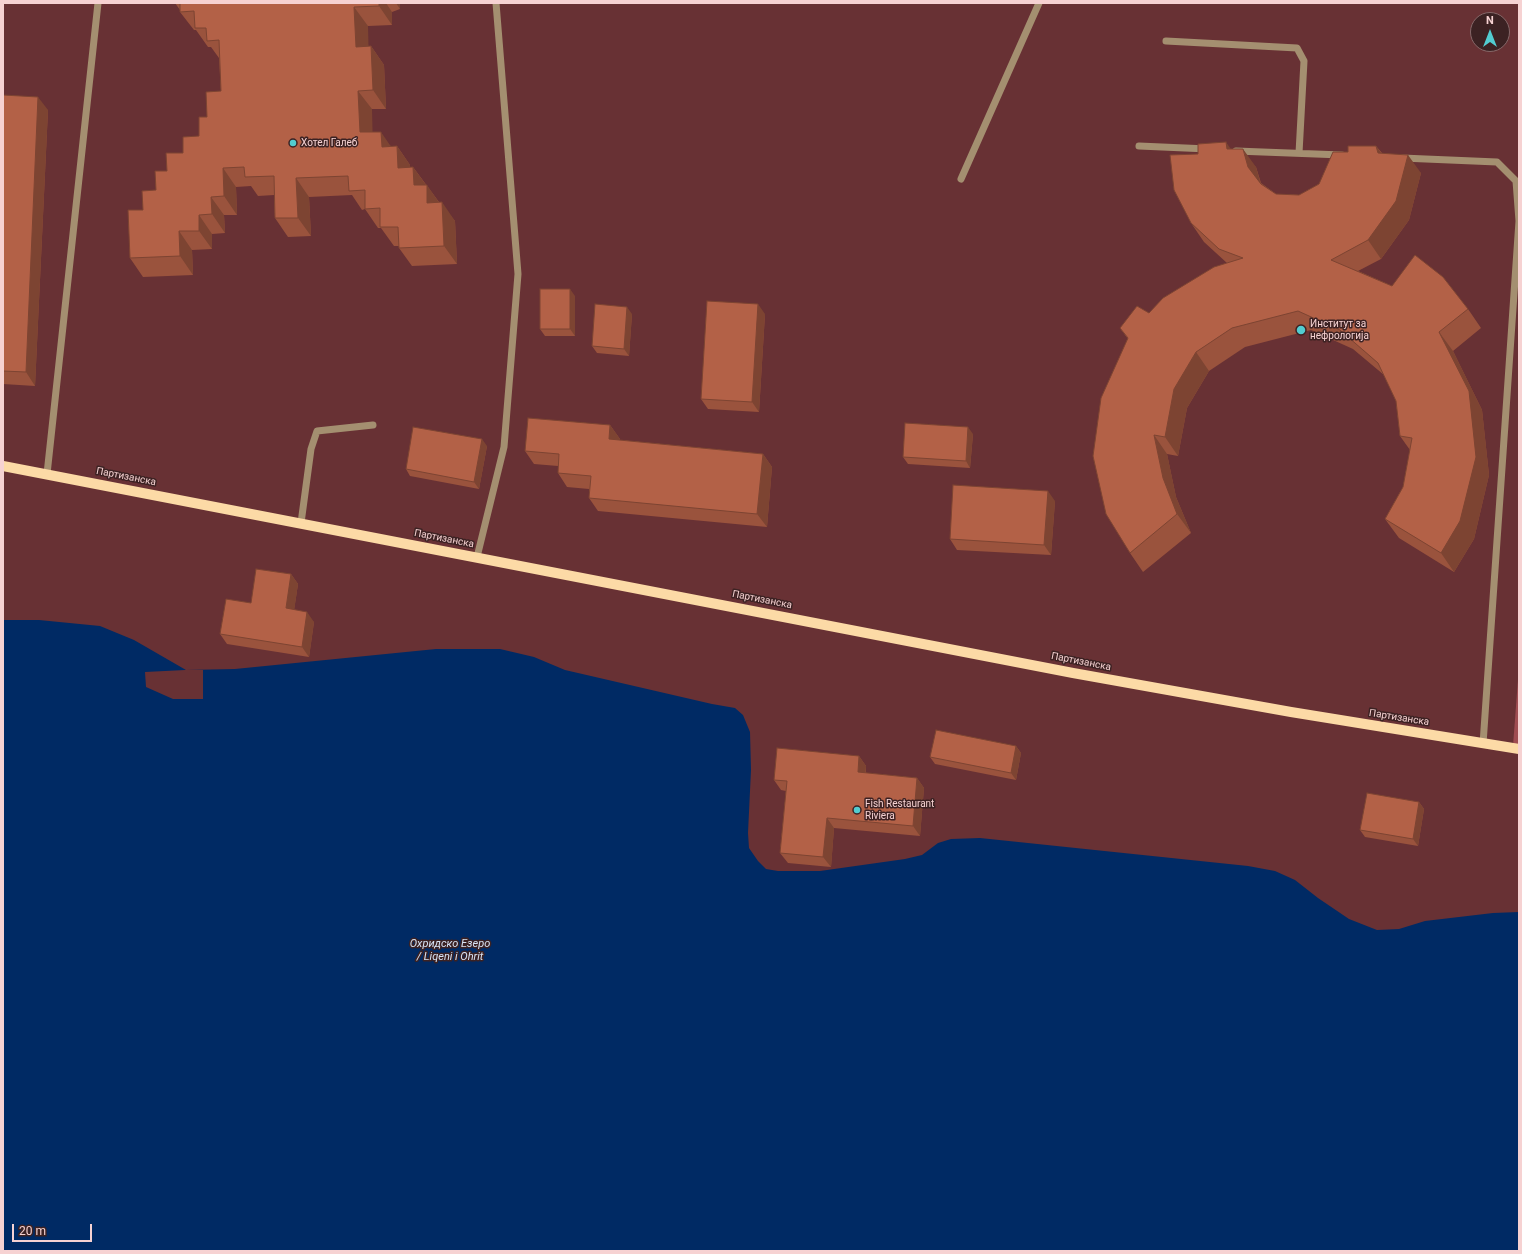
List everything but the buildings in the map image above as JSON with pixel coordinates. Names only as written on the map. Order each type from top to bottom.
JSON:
[{"type":"main road","name":"Партизанска","points":[[3,466],[1073,673],[1290,712],[1519,749]]},
{"type":"street","points":[[47,474],[98,3]]},
{"type":"street","points":[[477,557],[504,447],[518,274],[496,3]]},
{"type":"street","points":[[961,179],[1039,3]]},
{"type":"street","points":[[1166,41],[1297,48],[1304,61],[1299,153]]},
{"type":"street","points":[[1139,146],[1216,150]]},
{"type":"street","points":[[1231,150],[1347,155]]},
{"type":"street","points":[[1394,158],[1497,162],[1516,181],[1519,221],[1483,744]]},
{"type":"street","points":[[301,523],[311,449],[317,431],[373,425]]},
{"type":"shaded area","points":[[1519,666],[1519,747],[1513,746]]},
{"type":"water","name":"Охридско Езеро / Liqeni i Ohrit","points":[[3,620],[39,620],[100,626],[134,640],[186,670],[235,669],[436,649],[500,649],[534,657],[565,670],[735,708],[743,715],[750,732],[751,770],[748,833],[749,848],[766,869],[778,871],[820,871],[905,859],[922,855],[938,843],[951,839],[980,838],[1248,866],[1275,871],[1295,880],[1349,919],[1377,930],[1399,929],[1425,921],[1493,913],[1519,912],[1519,1251],[3,1251]]},
{"type":"pier","points":[[203,670],[203,699],[173,699],[146,687],[145,672]]},
{"type":"place","name":"Хотел Галеб","points":[[293,143]]},
{"type":"place","name":"Институт за нефрологија","points":[[1301,330]]},
{"type":"place","name":"Fish Restaurant Riviera","points":[[857,810]]}]
